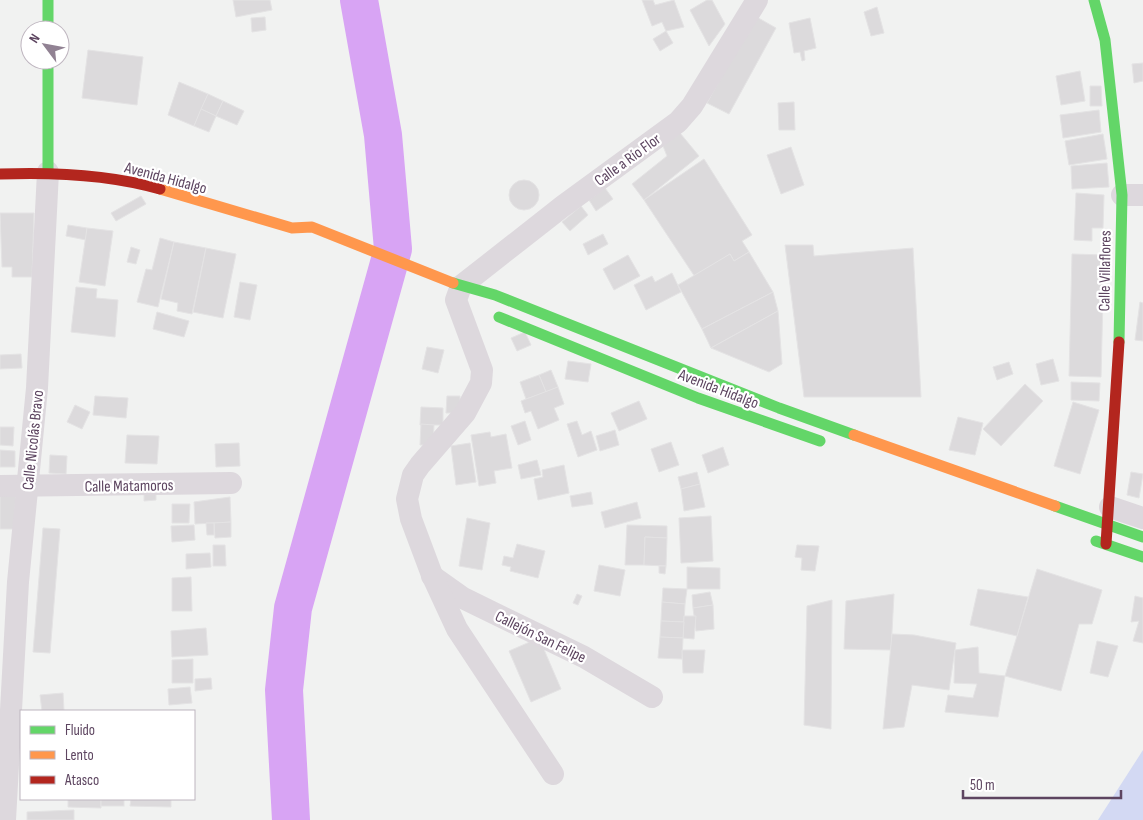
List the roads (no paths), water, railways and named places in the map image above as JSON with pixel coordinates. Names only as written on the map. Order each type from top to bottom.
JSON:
[{"type":"main road","points":[[48,0],[48,20]]},
{"type":"main road","name":"Calle Villaflores","points":[[1094,0],[1105,40],[1133,195],[1119,342],[1106,544]]},
{"type":"main road","name":"Calle Nicolás Bravo","points":[[48,70],[48,172]]},
{"type":"main road","name":"Avenida Hidalgo","points":[[0,174],[48,172],[135,182],[292,228],[312,228],[434,275],[459,297],[495,295],[779,408],[1109,516],[1143,537]]},
{"type":"main road","name":"Avenida Hidalgo","points":[[292,228],[307,240]]},
{"type":"main road","name":"Avenida Hidalgo","points":[[490,313],[660,384],[772,426],[836,446]]},
{"type":"main road","points":[[1088,538],[1143,558]]},
{"type":"street","name":"Calle a Río Flor","points":[[459,297],[563,206],[678,122],[692,106],[757,0]]},
{"type":"street","name":"Calle Nicolás Bravo","points":[[5,820],[9,586],[28,487],[37,388],[48,172]]},
{"type":"street","points":[[459,297],[482,370],[481,383],[465,413],[413,475],[407,499],[411,519],[432,575],[456,629],[553,774]]},
{"type":"street","name":"Calle Matamoros","points":[[0,486],[231,483]]},
{"type":"street","points":[[1109,516],[1143,518]]},
{"type":"street","name":"Callejón San Felipe","points":[[432,575],[463,598],[584,656],[652,697]]},
{"type":"waterway","points":[[291,820],[284,690],[293,608],[393,249],[383,135],[359,0]]}]
